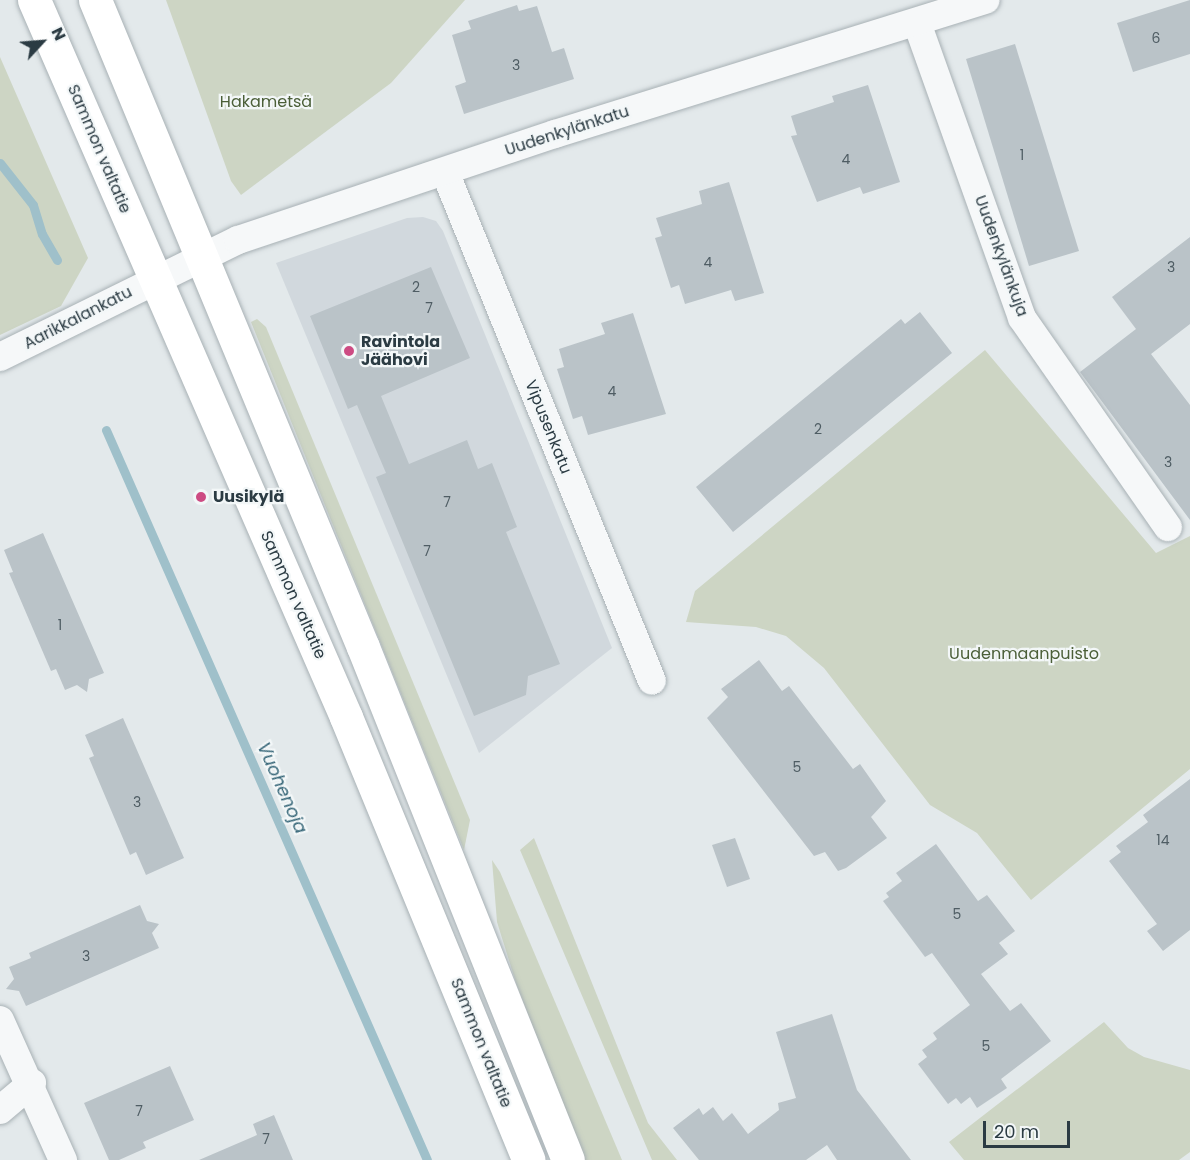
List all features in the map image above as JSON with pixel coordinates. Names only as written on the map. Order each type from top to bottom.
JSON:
[{"type":"main road","name":"Sammon valtatie","points":[[34,0],[346,717],[529,1160]]},
{"type":"main road","points":[[95,0],[201,255],[568,1160]]},
{"type":"street","name":"Uudenkylänkatu","points":[[154,278],[201,255],[555,134],[986,0]]},
{"type":"street","name":"Uudenkylänkuja","points":[[917,23],[1021,316],[1168,527]]},
{"type":"street","name":"Vipusenkatu","points":[[445,172],[652,681]]},
{"type":"street","name":"Aarikkalankatu","points":[[0,357],[115,302],[154,278]]},
{"type":"street","points":[[0,1020],[32,1083],[63,1160]]},
{"type":"street","points":[[0,1110],[32,1083]]},
{"type":"shaded area","points":[[423,217],[436,221],[443,231],[612,648],[479,753],[276,263],[407,218]]},
{"type":"green space","name":"Hakametsä","points":[[166,0],[465,0],[391,83],[241,195],[231,181]]},
{"type":"green space","points":[[0,57],[88,258],[61,306],[0,335]]},
{"type":"green space","points":[[257,319],[266,327],[470,820],[464,850],[251,322]]},
{"type":"green space","name":"Uudenmaanpuisto","points":[[985,350],[1156,553],[1190,536],[1190,769],[1031,900],[977,833],[930,805],[824,668],[786,636],[756,627],[686,622],[695,591]]},
{"type":"green space","points":[[534,838],[648,1123],[677,1160],[652,1160],[520,850]]},
{"type":"green space","points":[[492,860],[500,872],[622,1160],[585,1160],[517,986],[497,922]]},
{"type":"green space","points":[[1104,1022],[1128,1048],[1144,1057],[1190,1070],[1190,1152],[1179,1160],[964,1160],[949,1142]]},
{"type":"building","points":[[1190,0],[1190,54],[1133,72],[1117,23]]},
{"type":"building","points":[[517,5],[519,11],[537,6],[552,52],[564,48],[574,79],[464,114],[455,86],[466,82],[452,35],[471,29],[468,21]]},
{"type":"building","points":[[1015,44],[1079,251],[1029,266],[966,59]]},
{"type":"building","points":[[868,85],[900,182],[863,194],[860,187],[817,202],[791,136],[797,135],[791,116],[834,102],[832,96]]},
{"type":"building","points":[[729,182],[764,293],[735,301],[731,290],[685,304],[679,285],[671,288],[655,238],[662,236],[656,218],[702,204],[699,191]]},
{"type":"building","points":[[1190,237],[1190,324],[1151,354],[1190,405],[1190,520],[1080,372],[1136,329],[1112,297]]},
{"type":"building","points":[[431,267],[470,358],[381,396],[409,464],[467,440],[478,469],[492,463],[517,527],[506,532],[560,664],[528,676],[526,695],[474,716],[376,477],[386,473],[357,405],[348,409],[310,316]]},
{"type":"building","points":[[920,312],[952,353],[733,532],[696,487],[901,319],[905,324]]},
{"type":"building","points":[[633,313],[666,414],[588,435],[582,416],[573,419],[557,369],[564,367],[559,349],[605,334],[601,323]]},
{"type":"building","points":[[43,533],[104,673],[89,679],[87,692],[77,685],[65,690],[56,669],[51,671],[9,573],[13,572],[4,550]]},
{"type":"building","points":[[759,660],[782,691],[789,686],[853,769],[860,764],[886,801],[871,817],[887,838],[846,868],[838,871],[825,852],[814,856],[707,718],[728,697],[721,689]]},
{"type":"building","points":[[123,718],[184,858],[146,875],[136,852],[130,855],[89,758],[94,756],[85,735]]},
{"type":"building","points":[[1190,779],[1190,930],[1163,951],[1147,931],[1157,924],[1109,861],[1121,852],[1116,846],[1148,822],[1143,815]]},
{"type":"building","points":[[735,838],[750,879],[727,887],[712,845]]},
{"type":"building","points":[[936,844],[978,901],[987,895],[1015,931],[999,943],[1008,954],[981,974],[1010,1011],[1021,1003],[1051,1041],[1001,1079],[1007,1088],[977,1108],[970,1097],[961,1104],[956,1098],[948,1104],[918,1064],[927,1057],[922,1050],[937,1039],[933,1033],[970,1005],[932,953],[925,957],[883,901],[889,897],[886,893],[902,881],[896,873]]},
{"type":"building","points":[[140,905],[147,921],[159,924],[152,933],[159,948],[26,1006],[19,991],[6,989],[14,979],[9,967],[31,958],[29,953]]},
{"type":"building","points":[[832,1014],[857,1090],[911,1160],[837,1160],[827,1145],[806,1160],[699,1160],[673,1128],[699,1108],[703,1115],[713,1107],[723,1121],[732,1113],[748,1134],[779,1110],[778,1103],[796,1098],[776,1032]]},
{"type":"building","points":[[170,1066],[194,1120],[143,1142],[146,1148],[119,1160],[109,1160],[84,1103]]},
{"type":"building","points":[[274,1115],[293,1160],[199,1160],[257,1135],[253,1124]]},
{"type":"waterway","name":"Vuohenoja","points":[[0,163],[33,205],[42,234],[57,260]]},
{"type":"waterway","name":"Vuohenoja","points":[[106,430],[427,1160]]},
{"type":"place","name":"Ravintola Jäähovi","points":[[349,351]]},
{"type":"place","name":"Uusikylä","points":[[201,497]]}]
